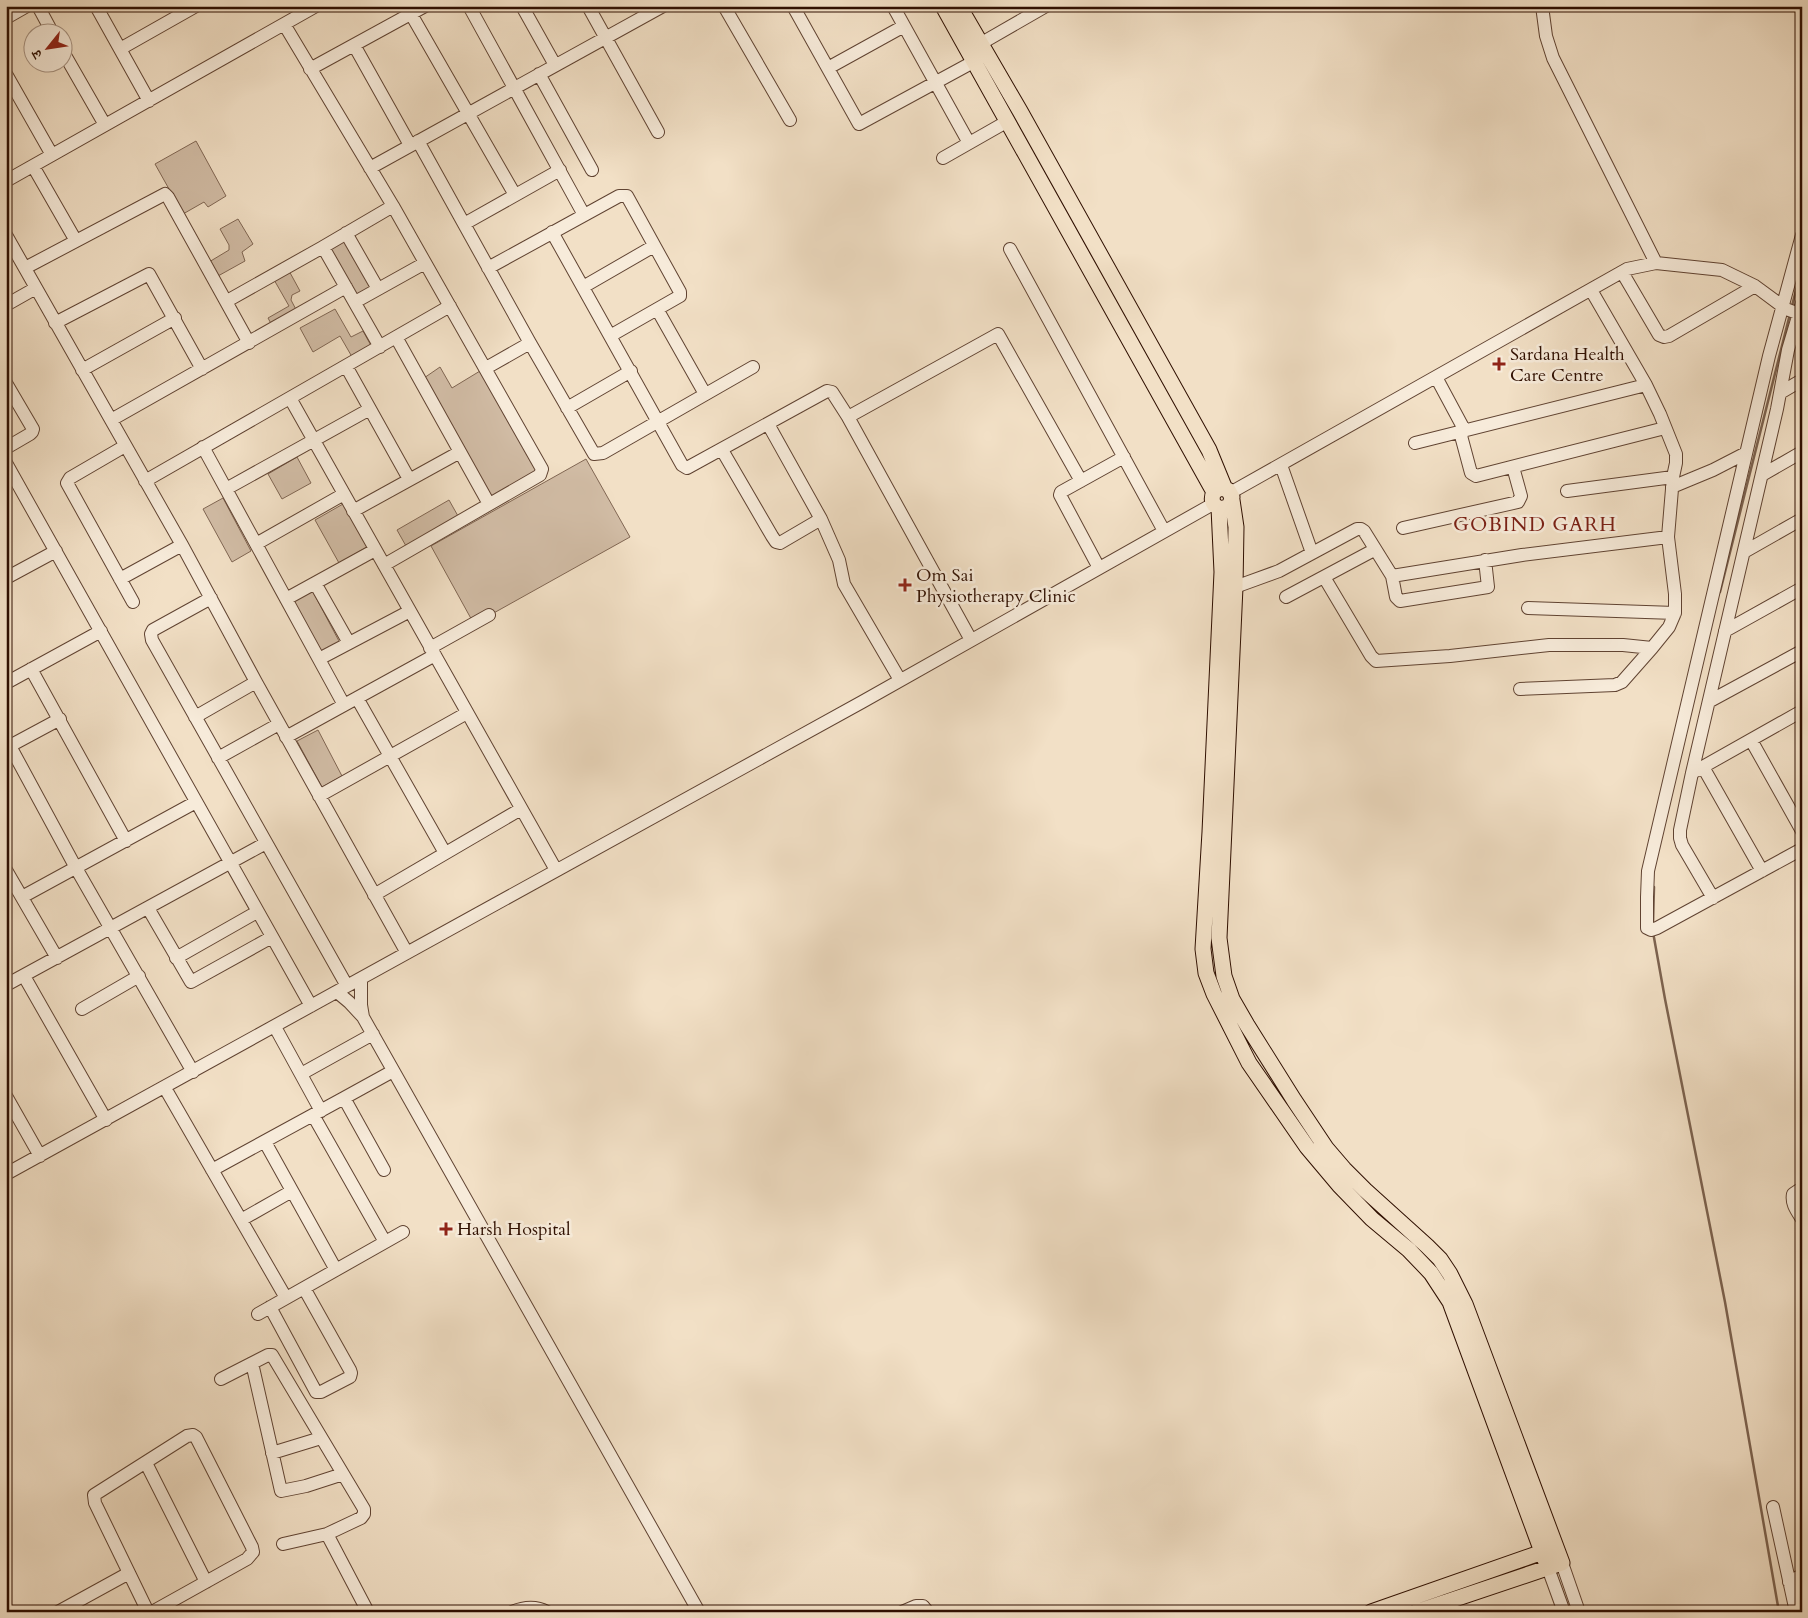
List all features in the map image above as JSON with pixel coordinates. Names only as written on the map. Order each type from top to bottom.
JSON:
[{"type":"main road","points":[[943,6],[1222,498],[1236,527],[1236,587],[1219,938],[1224,976],[1232,999],[1326,1148],[1365,1190],[1427,1246],[1450,1274],[1465,1304],[1549,1550]]},
{"type":"main road","points":[[959,6],[1020,111],[1208,450],[1222,498],[1222,572],[1210,832],[1202,949],[1206,973],[1214,994],[1249,1063],[1307,1147],[1339,1186],[1365,1212],[1409,1250],[1431,1273],[1450,1302],[1555,1565],[1416,1612]]},
{"type":"main road","points":[[1371,1612],[1549,1550]]},
{"type":"street","points":[[6,18],[27,6]]},
{"type":"street","points":[[38,6],[47,22]]},
{"type":"street","points":[[96,6],[149,100]]},
{"type":"street","points":[[120,49],[196,6]]},
{"type":"street","points":[[310,69],[425,6]]},
{"type":"street","points":[[469,6],[584,215]]},
{"type":"street","points":[[522,6],[555,65]]},
{"type":"street","points":[[588,6],[658,132]]},
{"type":"street","points":[[370,168],[662,6]]},
{"type":"street","points":[[724,6],[790,120]]},
{"type":"street","points":[[893,6],[969,143]]},
{"type":"street","points":[[980,44],[1046,6]]},
{"type":"street","points":[[1542,6],[1546,36],[1553,58],[1656,263]]},
{"type":"street","points":[[6,181],[309,8]]},
{"type":"street","points":[[798,8],[828,68],[860,124],[975,62]]},
{"type":"street","points":[[411,14],[515,195]]},
{"type":"street","points":[[284,24],[393,206],[542,469],[540,475],[384,565]]},
{"type":"street","points":[[828,68],[904,26]]},
{"type":"street","points":[[354,45],[464,224],[594,454],[603,452],[753,368]]},
{"type":"street","points":[[72,67],[105,125]]},
{"type":"street","points":[[6,74],[52,155]]},
{"type":"street","points":[[539,74],[592,170]]},
{"type":"street","points":[[943,158],[1008,121]]},
{"type":"street","points":[[33,166],[76,241]]},
{"type":"street","points":[[464,224],[560,170]]},
{"type":"street","points":[[25,268],[165,194],[249,343]]},
{"type":"street","points":[[488,268],[619,196],[627,196],[680,292],[678,298],[610,336]]},
{"type":"street","points":[[227,301],[393,206]]},
{"type":"street","points":[[552,232],[682,465],[687,468],[827,391],[832,392],[848,417],[971,640]]},
{"type":"street","points":[[346,233],[378,290]]},
{"type":"street","points":[[1713,898],[1682,845],[1680,830],[1697,770],[1725,631],[1780,393],[1794,310],[1802,235]]},
{"type":"street","points":[[8,242],[25,268],[182,545],[406,953]]},
{"type":"street","points":[[583,287],[654,246]]},
{"type":"street","points":[[323,247],[380,347]]},
{"type":"street","points":[[1010,249],[1164,531]]},
{"type":"street","points":[[355,302],[425,263]]},
{"type":"street","points":[[6,1174],[165,1088],[900,680],[1627,269],[1656,263],[1722,270],[1755,286],[1794,310]]},
{"type":"street","points":[[1622,272],[1659,335],[1664,337],[1669,336],[1755,286]]},
{"type":"street","points":[[55,322],[149,274],[202,369]]},
{"type":"street","points":[[111,420],[346,287]]},
{"type":"street","points":[[6,305],[36,288]]},
{"type":"street","points":[[1520,688],[1615,685],[1622,682],[1669,627],[1675,613],[1675,594],[1668,537],[1676,454],[1646,385],[1591,290]]},
{"type":"street","points":[[145,481],[450,306]]},
{"type":"street","points":[[658,310],[705,394]]},
{"type":"street","points":[[1794,310],[1746,453],[1711,599],[1648,871],[1648,930],[1654,929],[1713,898],[1802,849]]},
{"type":"street","points":[[82,370],[175,318]]},
{"type":"street","points":[[848,417],[998,334],[1081,481]]},
{"type":"street","points":[[396,337],[489,504]]},
{"type":"street","points":[[486,368],[530,343]]},
{"type":"street","points":[[346,366],[409,479]]},
{"type":"street","points":[[567,408],[631,371]]},
{"type":"street","points":[[1436,377],[1462,431],[1472,475],[1476,476],[1666,428]]},
{"type":"street","points":[[1780,393],[1802,380]]},
{"type":"street","points":[[6,383],[32,432],[6,448]]},
{"type":"street","points":[[1415,443],[1646,385]]},
{"type":"street","points":[[290,398],[556,870]]},
{"type":"street","points":[[226,489],[370,409]]},
{"type":"street","points":[[768,424],[821,520],[839,560],[844,584],[900,680]]},
{"type":"street","points":[[125,446],[70,478],[67,483],[133,602]]},
{"type":"street","points":[[203,447],[344,705]]},
{"type":"street","points":[[722,450],[776,542],[780,543],[821,520]]},
{"type":"street","points":[[354,511],[460,452]]},
{"type":"street","points":[[1762,474],[1802,452]]},
{"type":"street","points":[[1566,491],[1672,482],[1713,470],[1746,453]]},
{"type":"street","points":[[1099,568],[1060,495],[1061,492],[1124,457]]},
{"type":"street","points":[[6,463],[311,1006]]},
{"type":"street","points":[[1281,465],[1312,553]]},
{"type":"street","points":[[1403,528],[1518,502],[1521,496],[1513,466]]},
{"type":"street","points":[[256,544],[344,494]]},
{"type":"street","points":[[1744,552],[1802,519]]},
{"type":"street","points":[[1236,587],[1279,571],[1357,529],[1362,529],[1392,576],[1396,597],[1400,601],[1488,587],[1486,560]]},
{"type":"street","points":[[1392,576],[1486,560],[1668,537]]},
{"type":"street","points":[[120,579],[182,545]]},
{"type":"street","points":[[286,599],[375,550]]},
{"type":"street","points":[[1286,597],[1374,550]]},
{"type":"street","points":[[6,578],[56,551]]},
{"type":"street","points":[[1324,577],[1371,656],[1376,661],[1450,656],[1549,645],[1652,648]]},
{"type":"street","points":[[315,583],[349,643]]},
{"type":"street","points":[[1725,631],[1802,588]]},
{"type":"street","points":[[211,598],[153,630],[151,634],[152,640],[266,842],[342,989],[364,1017],[699,1612]]},
{"type":"street","points":[[1528,608],[1675,613]]},
{"type":"street","points":[[319,659],[410,611]]},
{"type":"street","points":[[286,737],[357,698],[489,615]]},
{"type":"street","points":[[6,682],[101,631]]},
{"type":"street","points":[[1710,701],[1800,656]]},
{"type":"street","points":[[31,669],[126,841]]},
{"type":"street","points":[[195,717],[256,682]]},
{"type":"street","points":[[357,698],[445,853]]},
{"type":"street","points":[[1697,770],[1802,711]]},
{"type":"street","points":[[319,796],[468,713]]},
{"type":"street","points":[[60,719],[8,747],[193,1072]]},
{"type":"street","points":[[218,758],[279,724]]},
{"type":"street","points":[[1751,740],[1802,831]]},
{"type":"street","points":[[1697,770],[1762,871]]},
{"type":"street","points":[[22,897],[196,802]]},
{"type":"street","points":[[374,895],[521,808]]},
{"type":"street","points":[[6,985],[266,842]]},
{"type":"street","points":[[6,870],[57,958]]},
{"type":"street","points":[[148,908],[191,982],[272,937]]},
{"type":"street","points":[[176,958],[258,912]]},
{"type":"street","points":[[24,976],[106,1120]]},
{"type":"street","points":[[82,1009],[139,976]]},
{"type":"street","points":[[360,979],[361,1005],[364,1017]]},
{"type":"street","points":[[275,1027],[301,1074],[317,1113],[385,1242]]},
{"type":"street","points":[[301,1074],[373,1034]]},
{"type":"street","points":[[212,1170],[393,1071]]},
{"type":"street","points":[[165,1088],[286,1298]]},
{"type":"street","points":[[6,1096],[40,1156]]},
{"type":"street","points":[[344,1098],[384,1170]]},
{"type":"street","points":[[265,1142],[336,1270]]},
{"type":"street","points":[[1802,1188],[1793,1194],[1792,1199],[1802,1219]]},
{"type":"street","points":[[241,1220],[292,1191]]},
{"type":"street","points":[[258,1314],[403,1232]]},
{"type":"street","points":[[270,1307],[316,1392],[321,1392],[350,1376],[351,1373],[304,1288]]},
{"type":"street","points":[[221,1379],[272,1355],[364,1509],[364,1514],[361,1518],[327,1534],[283,1544]]},
{"type":"street","points":[[252,1363],[281,1490],[306,1486],[343,1474]]},
{"type":"street","points":[[148,1612],[95,1503],[94,1495],[187,1436],[193,1435],[252,1548],[251,1556],[152,1612]]},
{"type":"street","points":[[272,1453],[321,1438]]},
{"type":"street","points":[[146,1463],[206,1582]]},
{"type":"street","points":[[1773,1507],[1796,1612]]},
{"type":"street","points":[[327,1534],[368,1612]]},
{"type":"street","points":[[1555,1565],[1564,1612]]},
{"type":"street","points":[[1555,1565],[1579,1612]]},
{"type":"street","points":[[65,1610],[129,1572]]},
{"type":"street","points":[[1789,1582],[1802,1574]]},
{"type":"street","points":[[902,1612],[916,1606],[923,1606],[928,1612]]},
{"type":"street","points":[[512,1612],[521,1608],[532,1607],[547,1612]]},
{"type":"shaded area","points":[[196,141],[226,196],[208,207],[204,202],[183,214],[155,164]]},
{"type":"shaded area","points":[[238,219],[253,244],[242,252],[245,261],[218,276],[209,262],[229,250],[229,245],[220,229]]},
{"type":"shaded area","points":[[345,240],[375,293],[359,302],[329,249]]},
{"type":"shaded area","points":[[288,269],[300,291],[292,295],[291,300],[301,319],[276,333],[268,318],[289,306],[273,278]]},
{"type":"shaded area","points":[[335,309],[351,337],[363,331],[374,351],[355,362],[340,336],[313,352],[300,328]]},
{"type":"shaded area","points":[[440,367],[452,388],[480,371],[537,472],[490,499],[424,378]]},
{"type":"shaded area","points":[[297,457],[311,483],[282,499],[268,474]]},
{"type":"shaded area","points":[[586,459],[630,537],[474,624],[431,546]]},
{"type":"shaded area","points":[[223,498],[251,551],[232,562],[203,509]]},
{"type":"shaded area","points":[[449,500],[458,516],[406,546],[397,530]]},
{"type":"shaded area","points":[[343,504],[367,547],[339,563],[315,520]]},
{"type":"shaded area","points":[[312,590],[340,643],[321,653],[293,600]]},
{"type":"shaded area","points":[[318,730],[342,776],[322,787],[297,741]]},
{"type":"waterway","points":[[1792,306],[1802,266]]},
{"type":"waterway","points":[[1720,592],[1790,314]]},
{"type":"waterway","points":[[1653,924],[1654,887]]},
{"type":"waterway","points":[[1653,932],[1725,1302],[1779,1612]]},
{"type":"place","name":"Sardana Health Care Centre","points":[[1499,364]]},
{"type":"place","name":"Om Sai Physiotherapy Clinic","points":[[905,585]]},
{"type":"place","name":"Harsh Hospital","points":[[446,1229]]},
{"type":"district","name":"GOBIND GARH","points":[[1535,524]]}]
